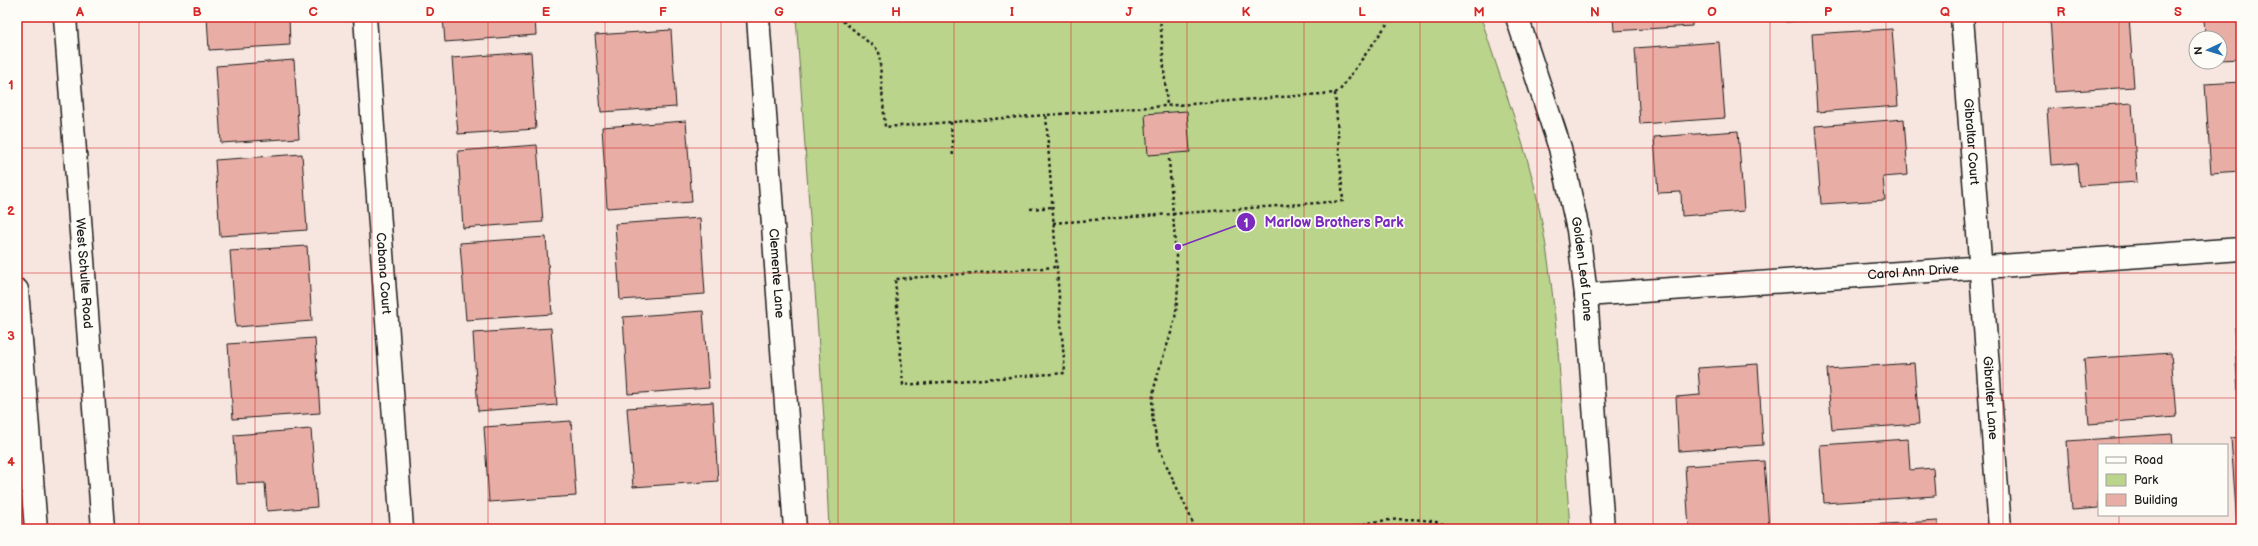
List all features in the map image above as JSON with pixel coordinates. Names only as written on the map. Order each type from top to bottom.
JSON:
[{"type":"street","name":"West Schulte Road","points":[[65,17],[103,529]]},
{"type":"street","name":"Cabana Court","points":[[365,17],[402,529]]},
{"type":"street","name":"Clemente Lane","points":[[758,17],[795,529]]},
{"type":"street","name":"Golden Leaf Lane","points":[[1517,17],[1560,148],[1578,230],[1586,295],[1603,529]]},
{"type":"street","name":"Gibraltar Court","points":[[1962,17],[1980,267]]},
{"type":"street","name":"Carol Ann Drive","points":[[1586,295],[2241,248]]},
{"type":"street","name":"Gibralter Lane","points":[[1980,267],[2000,529]]},
{"type":"street","points":[[17,290],[36,529]]},
{"type":"path","points":[[838,17],[879,51],[885,127],[1335,93],[1340,90],[1392,17]]},
{"type":"path","points":[[1160,17],[1167,106]]},
{"type":"path","points":[[1053,223],[1343,201],[1335,93]]},
{"type":"path","points":[[1046,115],[1065,373],[903,385],[895,279],[1056,267]]},
{"type":"path","points":[[951,122],[953,158]]},
{"type":"path","points":[[1169,159],[1178,284],[1177,304],[1173,328],[1153,395],[1152,420],[1164,463],[1188,508],[1195,529]]},
{"type":"path","points":[[1030,209],[1052,207]]},
{"type":"path","points":[[1346,529],[1367,523],[1417,520],[1436,522],[1457,529]]},
{"type":"green space","points":[[796,17],[1481,17],[1520,135],[1534,183],[1546,247],[1556,327],[1570,529],[829,529],[824,419]]},
{"type":"building","points":[[207,17],[289,17],[290,45],[209,50]]},
{"type":"building","points":[[443,17],[535,17],[536,35],[445,42]]},
{"type":"building","points":[[586,17],[631,17],[586,20]]},
{"type":"building","points":[[1613,17],[1692,17],[1692,26],[1614,31]]},
{"type":"building","points":[[1786,17],[1852,17],[1786,22]]},
{"type":"building","points":[[2129,17],[2134,87],[2055,92],[2050,18]]},
{"type":"building","points":[[2204,17],[2241,17],[2241,59],[2228,60],[2228,30],[2205,30]]},
{"type":"building","points":[[1892,29],[1898,106],[1817,112],[1812,34]]},
{"type":"building","points":[[671,30],[676,107],[601,112],[595,35]]},
{"type":"building","points":[[1719,42],[1725,118],[1640,124],[1635,48]]},
{"type":"building","points":[[531,52],[536,129],[458,134],[452,58]]},
{"type":"building","points":[[294,60],[299,138],[221,143],[216,66]]},
{"type":"building","points":[[2241,82],[2241,171],[2211,173],[2205,84]]},
{"type":"building","points":[[2132,103],[2137,182],[2079,186],[2077,163],[2051,165],[2047,109]]},
{"type":"building","points":[[1187,111],[1190,152],[1148,155],[1145,114]]},
{"type":"building","points":[[1904,119],[1908,175],[1883,177],[1885,200],[1821,204],[1815,126]]},
{"type":"building","points":[[686,121],[692,202],[607,208],[602,127]]},
{"type":"building","points":[[1738,131],[1744,211],[1682,216],[1681,192],[1658,193],[1654,137]]},
{"type":"building","points":[[537,145],[543,222],[463,228],[458,151]]},
{"type":"building","points":[[302,154],[307,230],[220,236],[215,160]]},
{"type":"building","points":[[700,218],[705,294],[620,300],[615,224]]},
{"type":"building","points":[[546,237],[552,314],[466,320],[460,243]]},
{"type":"building","points":[[307,246],[312,321],[236,327],[230,251]]},
{"type":"building","points":[[703,311],[709,388],[628,394],[623,317]]},
{"type":"building","points":[[2241,327],[2241,409],[2239,409],[2234,328]]},
{"type":"building","points":[[551,328],[557,405],[478,411],[473,333]]},
{"type":"building","points":[[315,338],[320,413],[233,419],[228,344]]},
{"type":"building","points":[[2171,353],[2176,417],[2089,424],[2084,359]]},
{"type":"building","points":[[1914,363],[1919,424],[1832,430],[1827,369]]},
{"type":"building","points":[[1758,364],[1763,445],[1679,451],[1676,397],[1700,395],[1698,368]]},
{"type":"building","points":[[713,402],[718,481],[633,487],[627,408]]},
{"type":"building","points":[[571,421],[576,496],[489,502],[484,427]]},
{"type":"building","points":[[311,429],[317,507],[267,511],[265,483],[237,484],[234,435]]},
{"type":"building","points":[[2172,434],[2173,444],[2098,444],[2098,508],[2072,510],[2067,441]]},
{"type":"building","points":[[2241,437],[2241,526],[2237,526],[2231,438]]},
{"type":"building","points":[[1908,439],[1910,470],[1933,468],[1935,496],[1824,503],[1820,445]]},
{"type":"building","points":[[1764,461],[1769,529],[1689,529],[1685,466]]},
{"type":"building","points":[[1938,521],[1938,529],[1831,529],[1830,527]]},
{"type":"place","name":"Marlow Brothers Park","points":[[1178,247]]}]
